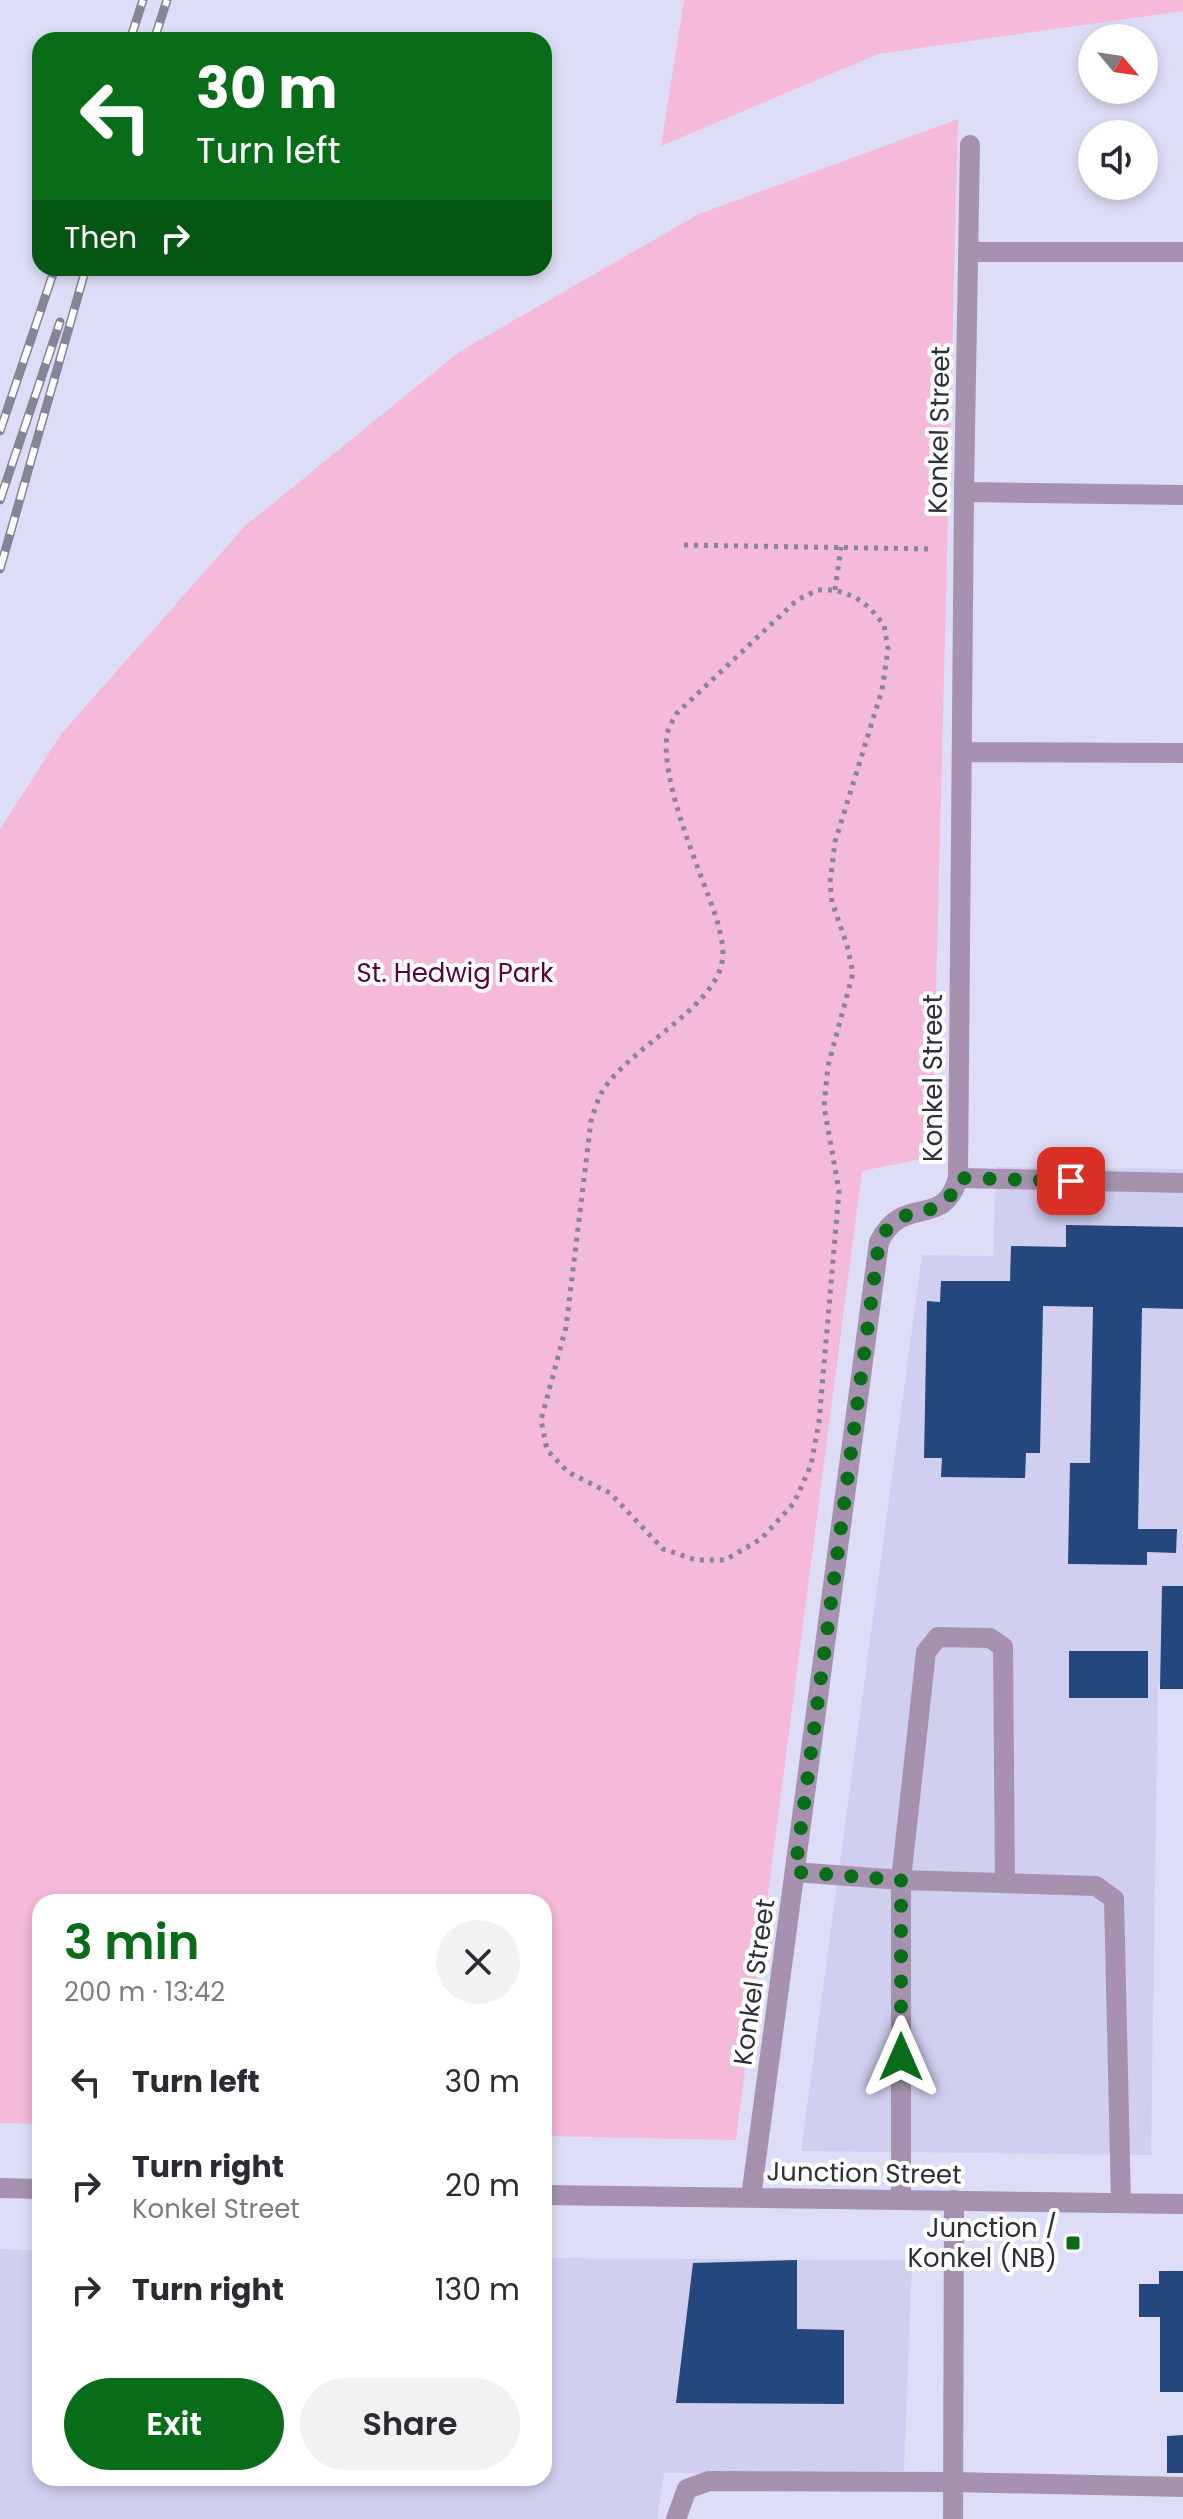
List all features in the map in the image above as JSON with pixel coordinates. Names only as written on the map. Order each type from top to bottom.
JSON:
[{"type":"street","name":"Konkel Street","points":[[751,2197],[879,1242],[887,1227],[897,1218],[908,1213],[933,1210],[944,1204],[954,1192],[958,1178],[970,145]]},
{"type":"street","points":[[968,252],[1183,252]]},
{"type":"street","points":[[964,492],[1183,495]]},
{"type":"street","points":[[962,752],[1183,753]]},
{"type":"street","points":[[958,1178],[1183,1183]]},
{"type":"street","points":[[901,2200],[901,1880],[926,1652],[938,1637],[990,1638],[1003,1647],[1005,1883]]},
{"type":"street","points":[[795,1872],[901,1880],[1096,1886],[1114,1899],[1121,2203]]},
{"type":"street","points":[[0,2188],[32,2189]]},
{"type":"street","name":"Junction Street","points":[[552,2195],[1183,2204]]},
{"type":"street","points":[[953,2519],[954,2200]]},
{"type":"street","points":[[676,2519],[687,2489],[709,2481],[1183,2487]]},
{"type":"path","points":[[684,545],[963,550]]},
{"type":"path","points":[[835,590],[841,547]]},
{"type":"path","points":[[818,590],[835,590],[855,597],[870,608],[884,625],[888,649],[882,690],[835,842],[830,883],[832,902],[853,973],[828,1066],[824,1106],[839,1191],[819,1422],[811,1465],[794,1503],[761,1539],[725,1560],[696,1560],[663,1549],[610,1493],[568,1472],[547,1450],[541,1420],[566,1327],[591,1121],[601,1093],[619,1071],[714,985],[722,963],[722,941],[717,920],[671,786],[666,758],[667,733],[677,713],[797,600],[818,590]]},
{"type":"shaded area","points":[[996,1167],[1183,1169],[1183,1684],[1158,1684],[1151,2155],[801,2151],[922,1255],[993,1256]]},
{"type":"shaded area","points":[[0,2249],[32,2250],[32,2486],[552,2486],[552,2258],[912,2260],[904,2471],[664,2473],[657,2519],[0,2519]]},
{"type":"green space","points":[[684,0],[1183,0],[1183,11],[878,54],[661,146]]},
{"type":"green space","name":"St. Hedwig Park","points":[[958,119],[932,1157],[862,1171],[736,2140],[552,2136],[552,1894],[32,1894],[32,2124],[0,2123],[0,829],[62,733],[245,526],[459,352],[699,214]]},
{"type":"building","points":[[1066,1225],[1183,1227],[1183,1309],[1142,1308],[1138,1529],[1177,1529],[1176,1553],[1147,1552],[1147,1565],[1068,1564],[1070,1463],[1090,1463],[1093,1307],[1043,1306],[1040,1453],[1026,1453],[1025,1478],[941,1477],[942,1458],[924,1458],[927,1301],[940,1302],[941,1281],[1010,1281],[1011,1246],[1066,1247]]},
{"type":"building","points":[[1162,1586],[1183,1586],[1183,1689],[1160,1689]]},
{"type":"building","points":[[1069,1651],[1148,1651],[1148,1698],[1069,1698]]},
{"type":"building","points":[[797,2260],[797,2329],[844,2330],[844,2404],[676,2403],[693,2263]]},
{"type":"building","points":[[1159,2271],[1183,2271],[1183,2392],[1160,2392],[1160,2317],[1139,2317],[1139,2284],[1159,2284]]},
{"type":"building","points":[[1183,2435],[1183,2473],[1167,2473],[1167,2436]]},
{"type":"railway","points":[[133,32],[143,0]]},
{"type":"railway","points":[[157,32],[167,0]]},
{"type":"railway","points":[[0,431],[52,276]]},
{"type":"railway","points":[[0,569],[84,276]]},
{"type":"railway","points":[[0,500],[60,322]]},
{"type":"place","name":"Junction / Konkel (NB)","points":[[1073,2243]]},
{"type":"route","points":[[901,2057],[901,1880],[795,1872],[879,1242],[887,1227],[897,1218],[908,1213],[933,1210],[944,1204],[954,1192],[958,1178],[1071,1181]]}]
